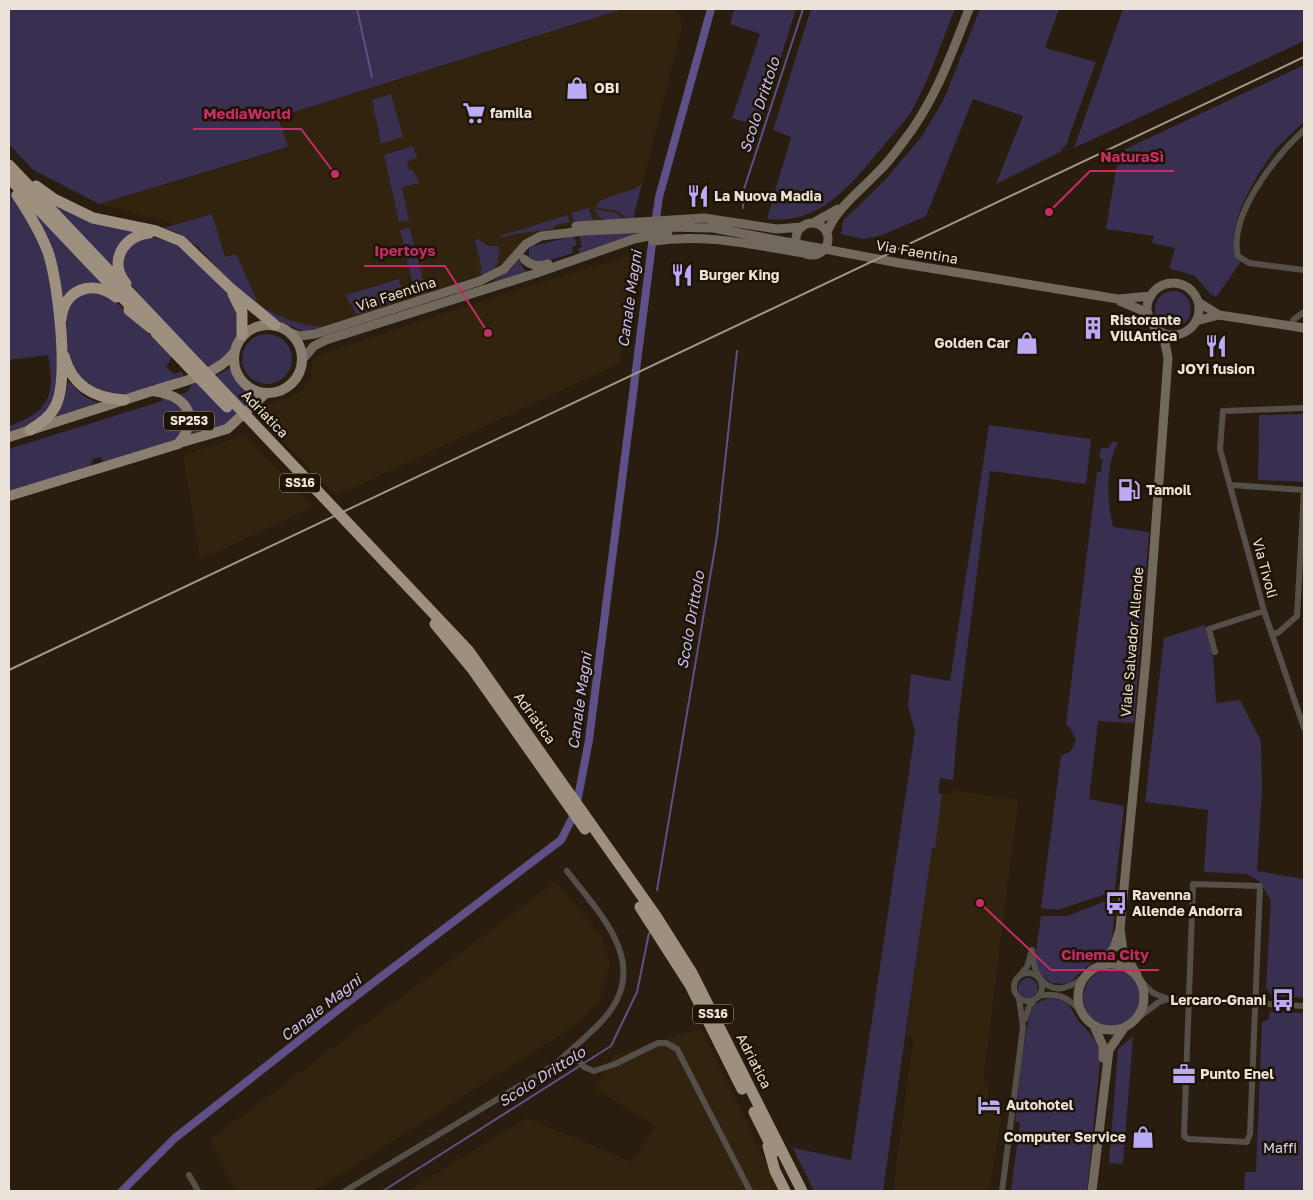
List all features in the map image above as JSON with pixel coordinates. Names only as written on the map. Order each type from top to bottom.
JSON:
[{"type":"highway","points":[[9,159],[39,189],[68,207],[103,221],[166,234],[190,248],[230,288],[275,325]]},
{"type":"highway","name":"SS16","points":[[9,165],[155,326]]},
{"type":"highway","points":[[9,179],[38,229],[48,253],[55,286],[62,348],[61,383],[56,407],[46,419],[30,430]]},
{"type":"highway","name":"SS16","points":[[9,179],[155,326]]},
{"type":"highway","points":[[155,326],[153,313],[123,280],[118,261],[124,245],[132,238],[143,234],[166,234]]},
{"type":"highway","points":[[60,331],[62,313],[66,302],[73,294],[88,288],[104,289],[111,293],[134,316],[155,326]]},
{"type":"highway","points":[[230,288],[242,312],[242,335]]},
{"type":"highway","name":"Adriatica","points":[[155,326],[427,615],[473,670],[656,916],[692,973],[802,1191]]},
{"type":"highway","points":[[62,348],[68,368],[80,385],[98,396],[124,400]]},
{"type":"highway","name":"Adriatica","points":[[605,849],[690,985],[794,1191]]},
{"type":"highway","points":[[765,1135],[775,1171],[785,1191]]},
{"type":"main road","points":[[668,229],[803,253],[815,254],[821,252],[826,247],[827,232],[831,222],[845,204],[878,172],[918,122],[930,102],[969,9]]},
{"type":"main road","points":[[668,229],[704,218],[777,229],[802,227],[813,223],[845,204]]},
{"type":"main road","points":[[813,223],[822,225],[827,232]]},
{"type":"main road","name":"Via Faentina","points":[[291,333],[300,336],[315,334],[480,281],[504,269],[526,244],[541,236],[588,224],[668,229],[713,228],[737,231],[899,263],[1118,300],[1148,313]]},
{"type":"main road","points":[[802,227],[798,232],[796,241],[803,253]]},
{"type":"main road","name":"Via Faentina","points":[[302,360],[314,346],[326,340],[668,229]]},
{"type":"main road","points":[[526,244],[524,259],[529,268],[537,273]]},
{"type":"main road","points":[[524,259],[532,265],[539,266],[557,261],[565,264]]},
{"type":"main road","name":"SP253","points":[[1151,296],[1156,290],[1172,283],[1188,288],[1198,302],[1219,315]]},
{"type":"main road","points":[[1151,296],[1148,313],[1156,328],[1163,333],[1181,334]]},
{"type":"main road","name":"Via Faentina","points":[[1118,300],[1151,296]]},
{"type":"main road","points":[[1196,321],[1198,302]]},
{"type":"main road","name":"SP253","points":[[1181,334],[1187,331],[1196,321],[1219,315],[1304,328]]},
{"type":"main road","points":[[9,437],[211,372],[227,361],[233,354],[242,335],[258,326],[275,325],[291,333],[299,344],[302,360]]},
{"type":"main road","name":"Viale Salvador Allende","points":[[1137,975],[1122,952],[1120,929],[1146,658],[1168,358],[1163,333]]},
{"type":"main road","name":"Viale Salvador Allende","points":[[1168,358],[1181,334]]},
{"type":"main road","points":[[233,354],[236,373],[241,381],[248,387],[266,393]]},
{"type":"main road","name":"SP253","points":[[9,496],[228,429],[266,393],[282,390],[289,386],[299,373],[302,360]]},
{"type":"main road","name":"SP253","points":[[152,391],[175,396],[184,404],[188,412],[190,424],[187,434],[178,444]]},
{"type":"main road","name":"Viale Salvador Allende","points":[[1100,965],[1114,948],[1120,929]]},
{"type":"main road","points":[[1092,1191],[1104,1076],[1109,1050],[1124,1028],[1139,1017],[1144,1003],[1143,983],[1137,975],[1120,966],[1100,965],[1084,977],[1079,988],[1080,1010],[1094,1026],[1103,1046],[1104,1076]]},
{"type":"main road","points":[[1094,1026],[1124,1028]]},
{"type":"street","points":[[1304,130],[1282,153],[1259,183],[1245,210],[1236,246],[1238,256],[1249,263],[1304,270]]},
{"type":"street","points":[[1292,326],[1293,320],[1304,312]]},
{"type":"street","name":"Via Tivoli","points":[[1304,408],[1223,411],[1220,449],[1264,611],[1304,727]]},
{"type":"street","points":[[1231,485],[1304,490],[1297,616],[1272,636]]},
{"type":"street","points":[[1215,652],[1209,629],[1264,611]]},
{"type":"street","points":[[345,1191],[554,1065],[608,1014],[620,993],[623,978],[622,956],[614,932],[567,871]]},
{"type":"street","points":[[1193,884],[1260,886],[1250,1134],[1247,1142],[1188,1139],[1184,1136],[1187,1000],[1193,884]]},
{"type":"street","points":[[1002,1191],[1023,1027],[1029,1007],[1041,988],[1034,966],[1032,950],[1027,967],[1019,976],[1014,988],[1019,998],[1023,1027]]},
{"type":"street","points":[[1019,976],[1032,974],[1046,985],[1063,988],[1072,986],[1084,977]]},
{"type":"street","points":[[1143,983],[1153,993],[1168,999],[1304,1006]]},
{"type":"street","points":[[1019,998],[1028,1001],[1049,994],[1066,997],[1080,1010]]},
{"type":"street","points":[[1139,1017],[1159,1002],[1168,999]]},
{"type":"street","points":[[572,1050],[588,1069],[601,1070],[658,1043],[666,1043],[677,1049],[750,1191]]},
{"type":"street","points":[[189,1175],[198,1191]]},
{"type":"shaded area","points":[[623,9],[673,9],[680,17],[682,27],[633,221],[606,221],[562,226],[526,239],[505,264],[482,278],[324,327],[302,325],[284,319],[255,302],[257,300],[236,254],[225,257],[211,214],[175,224],[99,204],[288,148],[278,117]]},
{"type":"shaded area","points":[[632,255],[620,363],[336,496],[258,415],[264,406],[302,392],[310,378],[312,365],[318,356],[519,289]]},
{"type":"shaded area","points":[[245,435],[313,507],[200,560],[183,455]]},
{"type":"shaded area","points":[[952,790],[1018,800],[983,1085],[988,1086],[989,1109],[1002,1111],[990,1191],[893,1191],[913,1038],[906,1036],[938,793],[951,795]]},
{"type":"shaded area","points":[[556,881],[601,936],[610,963],[600,999],[579,1023],[314,1191],[235,1191],[210,1140]]},
{"type":"shaded area","points":[[701,1028],[780,1191],[407,1191],[527,1118],[632,1162],[655,1126],[595,1088],[614,1055]]},
{"type":"green space","points":[[9,9],[623,9],[278,117],[288,147],[99,204],[32,169],[9,144]]},
{"type":"green space","points":[[734,9],[796,9],[759,126],[732,118],[760,34],[730,24]]},
{"type":"green space","points":[[811,9],[955,9],[930,73],[912,110],[860,174],[834,199],[819,209],[803,216],[786,219],[767,219],[791,137],[773,130]]},
{"type":"green space","points":[[980,9],[1059,9],[1045,48],[1096,62],[1066,145],[1060,152],[996,184],[1023,116],[973,99],[926,216],[880,236],[863,239],[841,234],[843,221],[885,180],[922,136],[944,99]]},
{"type":"green space","points":[[1123,9],[1304,9],[1304,41],[1074,148]]},
{"type":"green space","points":[[1304,65],[1304,122],[1277,148],[1251,187],[1237,221],[1234,237],[1235,251],[1241,262],[1216,297],[1210,294],[1195,276],[1169,268],[1175,248],[1152,243],[1154,236],[1106,229],[1119,152]]},
{"type":"green space","points":[[391,94],[403,137],[381,144],[372,100]]},
{"type":"green space","points":[[413,146],[417,158],[407,161],[409,170],[413,170],[419,183],[402,187],[409,220],[399,222],[384,155]]},
{"type":"green space","points":[[642,183],[633,219],[627,218],[617,211],[595,207],[599,202],[631,190]]},
{"type":"green space","points":[[9,189],[20,205],[39,241],[49,271],[58,347],[58,382],[51,405],[40,419],[32,424],[9,431],[9,426],[33,415],[41,408],[50,392],[51,381],[48,355],[9,360]]},
{"type":"green space","points":[[42,196],[134,231],[117,273]]},
{"type":"green space","points":[[589,208],[593,222],[574,221],[571,213]]},
{"type":"green space","points":[[594,209],[617,213],[626,221],[607,221],[600,217]]},
{"type":"green space","points":[[33,210],[105,285],[61,301]]},
{"type":"green space","points":[[212,214],[225,257],[236,254],[257,300],[255,302],[288,319],[324,327],[304,332],[273,318],[232,284],[198,247],[176,232],[163,228]]},
{"type":"green space","points":[[567,215],[570,222],[555,225],[553,229],[500,238],[500,236]]},
{"type":"green space","points":[[410,228],[414,245],[404,247],[400,230]]},
{"type":"green space","points":[[647,231],[579,253],[578,249],[582,247],[579,235]]},
{"type":"green space","points":[[149,236],[176,244],[229,294],[237,307],[238,334],[228,354],[209,370],[169,329],[124,276],[121,257],[124,250]]},
{"type":"green space","points":[[574,236],[577,245],[572,247],[573,253],[538,264],[529,259],[529,249],[532,246]]},
{"type":"green space","points":[[478,239],[488,246],[498,246],[500,255],[497,259],[499,262],[492,271],[484,276],[478,271],[482,269],[475,240]]},
{"type":"green space","points":[[415,248],[425,287],[430,287],[427,293],[416,298],[405,250]]},
{"type":"green space","points":[[519,259],[522,267],[527,272],[492,282],[512,268]]},
{"type":"green space","points":[[399,279],[403,294],[400,301],[357,315],[346,295]]},
{"type":"green space","points":[[87,290],[110,296],[172,357],[166,367],[174,374],[181,371],[184,375],[147,390],[118,396],[111,396],[96,391],[85,382],[76,372],[70,360],[67,346],[66,317],[68,303]]},
{"type":"green space","points":[[1173,291],[1186,296],[1191,309],[1186,322],[1173,327],[1160,322],[1155,309],[1160,296]]},
{"type":"green space","points":[[262,334],[272,334],[285,341],[292,354],[292,364],[285,377],[272,384],[262,384],[253,380],[246,373],[242,364],[242,354],[246,345],[253,338]]},
{"type":"green space","points":[[230,368],[239,386],[255,395],[224,425],[189,435],[193,423],[192,413],[179,395],[187,392],[192,384],[210,379]]},
{"type":"green space","points":[[68,381],[84,396],[98,403],[55,417],[62,405]]},
{"type":"green space","points":[[161,398],[169,398],[181,406],[187,425],[175,440],[104,462],[100,457],[93,459],[90,467],[9,492],[9,449],[162,401]]},
{"type":"green space","points":[[1304,414],[1304,482],[1258,480],[1259,415]]},
{"type":"green space","points":[[989,425],[1091,439],[1086,484],[990,471],[958,721],[953,780],[940,778],[938,793],[942,794],[935,848],[932,848],[883,1191],[814,1191],[793,1148],[851,1160],[915,732],[908,706],[911,674],[950,681]]},
{"type":"green space","points":[[1113,442],[1118,442],[1111,462],[1108,484],[1109,506],[1113,527],[1149,532],[1134,723],[1098,721],[1089,799],[1124,806],[1115,891],[1058,910],[1041,908],[1061,756],[1070,752],[1076,741],[1071,729],[1066,724],[1097,472],[1101,472],[1103,459],[1099,458],[1101,448],[1108,448]]},
{"type":"green space","points":[[1205,625],[1213,653],[1216,703],[1240,700],[1261,741],[1262,788],[1257,871],[1304,879],[1304,998],[1272,996],[1266,987],[1271,901],[1260,882],[1247,874],[1204,872],[1208,810],[1145,802],[1164,638]]},
{"type":"green space","points":[[1108,900],[1116,900],[1111,947],[1100,959],[1090,964],[1068,984],[1051,983],[1041,975],[1035,959],[1041,916],[1067,916]]},
{"type":"green space","points":[[1106,969],[1118,969],[1133,977],[1141,992],[1141,1004],[1133,1019],[1118,1027],[1106,1027],[1091,1019],[1083,1004],[1083,992],[1091,977]]},
{"type":"green space","points":[[1028,978],[1035,981],[1038,988],[1035,995],[1028,998],[1021,995],[1018,988],[1021,981]]},
{"type":"green space","points":[[1050,998],[1062,1000],[1069,1005],[1097,1043],[1098,1048],[1100,1062],[1087,1191],[1011,1191],[1020,1122],[1015,1122],[1027,1027],[1033,1007],[1039,1002]]},
{"type":"green space","name":"Maffi","points":[[1270,1011],[1304,1013],[1304,1191],[1244,1191],[1245,1172],[1256,1172],[1262,1022],[1268,1020]]},
{"type":"green space","points":[[1133,1036],[1123,1164],[1109,1163],[1118,1049]]},
{"type":"waterway","points":[[357,9],[372,77]]},
{"type":"waterway","name":"Canale Magni","points":[[655,225],[659,197],[711,9]]},
{"type":"waterway","name":"Scolo Drittolo","points":[[743,208],[744,189],[803,9]]},
{"type":"waterway","name":"Canale Magni","points":[[122,1191],[175,1138],[348,1002],[561,840],[575,813],[589,740],[653,236]]},
{"type":"waterway","name":"Scolo Drittolo","points":[[657,890],[717,536],[737,351]]},
{"type":"waterway","name":"Scolo Drittolo","points":[[383,1191],[611,1046],[637,992],[649,933]]},
{"type":"railway","points":[[9,670],[1304,57]]},
{"type":"place","name":"OBI","points":[[577,88]]},
{"type":"place","name":"famila","points":[[474,113]]},
{"type":"place","name":"MediaWorld","points":[[335,174]]},
{"type":"place","name":"La Nuova Madia","points":[[698,196]]},
{"type":"place","name":"NaturaSì","points":[[1049,212]]},
{"type":"place","name":"Burger King","points":[[682,275]]},
{"type":"place","name":"Ristorante VillAntica","points":[[1093,328]]},
{"type":"place","name":"Ipertoys","points":[[488,333]]},
{"type":"place","name":"Golden Car","points":[[1027,343]]},
{"type":"place","name":"JOYi fusion","points":[[1216,346]]},
{"type":"place","name":"Tamoil","points":[[1129,490]]},
{"type":"place","name":"Cinema City","points":[[980,903]]},
{"type":"place","name":"Ravenna Allende Andorra","points":[[1116,903]]},
{"type":"place","name":"Lercaro-Gnani","points":[[1283,1000]]},
{"type":"place","name":"Punto Enel","points":[[1184,1074]]},
{"type":"place","name":"Autohotel","points":[[989,1105]]},
{"type":"place","name":"Computer Service","points":[[1143,1137]]}]
